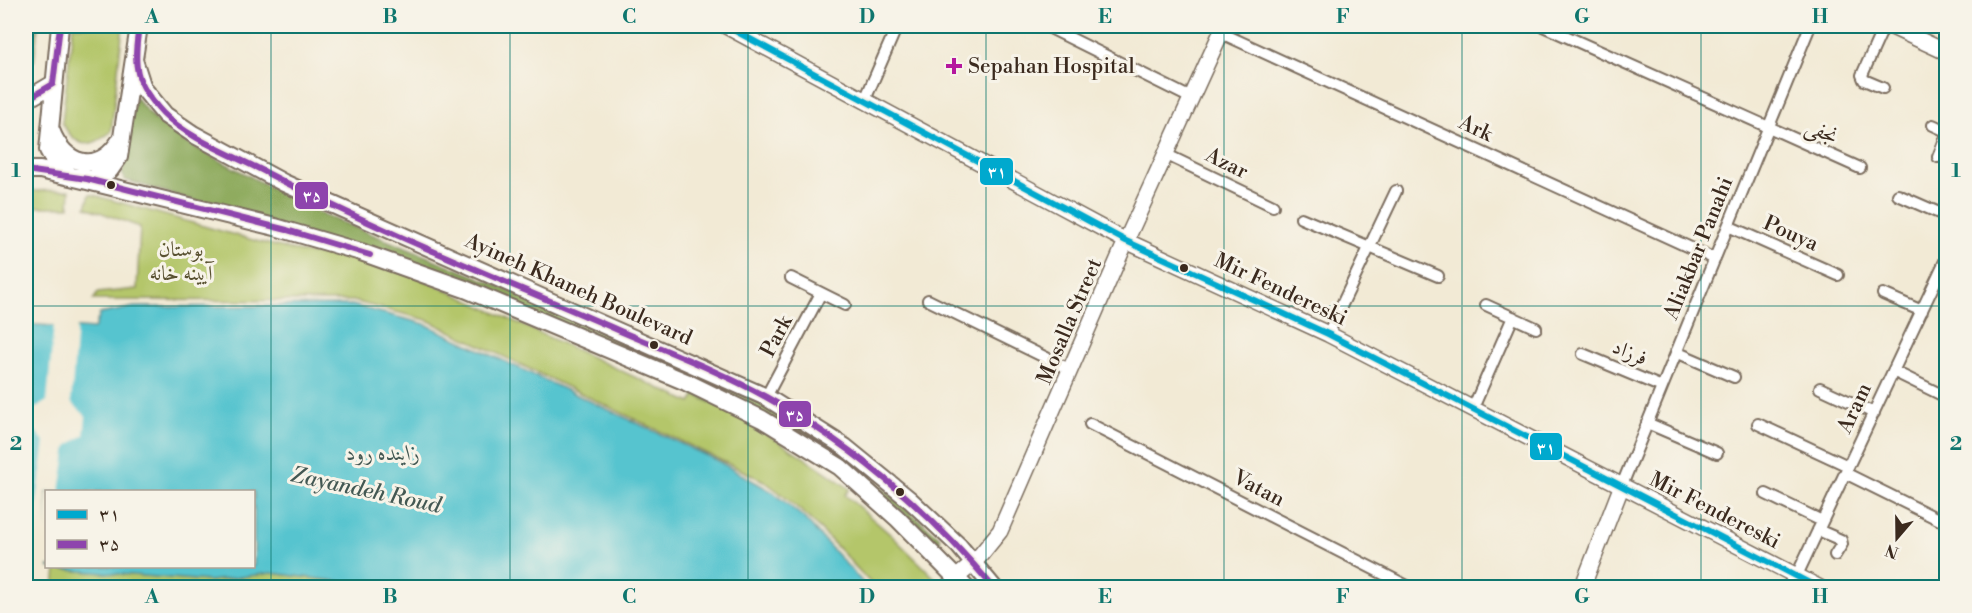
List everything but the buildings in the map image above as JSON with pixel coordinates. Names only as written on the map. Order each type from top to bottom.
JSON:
[{"type":"main road","points":[[60,26],[48,150],[54,161],[66,173],[79,179],[92,179],[110,170],[119,157],[139,26]]},
{"type":"main road","name":"Mir Fendereski","points":[[726,26],[1126,241],[1328,334],[1622,485],[1793,579],[1820,588]]},
{"type":"main road","points":[[1890,26],[1947,52]]},
{"type":"main road","name":"Mosalla Street","points":[[962,582],[1000,531],[1126,241],[1222,29]]},
{"type":"main road","name":"Ayineh Khaneh Boulevard","points":[[134,60],[143,87],[150,97],[165,115],[194,134],[326,203],[766,397],[845,447],[910,500],[974,563],[994,588]]},
{"type":"main road","points":[[26,100],[53,84]]},
{"type":"main road","points":[[50,127],[60,148],[78,161],[101,159],[111,153],[123,135]]},
{"type":"main road","name":"Ayineh Khaneh Boulevard","points":[[26,170],[40,170],[79,179],[275,227],[361,252],[465,289],[686,382],[762,419],[840,467],[962,582]]},
{"type":"main road","points":[[585,339],[593,319]]},
{"type":"main road","points":[[1582,588],[1622,485]]},
{"type":"street","points":[[864,102],[897,26]]},
{"type":"street","points":[[1046,26],[1191,98]]},
{"type":"street","name":"نجفی","points":[[1543,26],[1768,129],[1860,168]]},
{"type":"street","name":"Aliakbar Panahi","points":[[1622,485],[1810,26]]},
{"type":"street","points":[[1883,88],[1864,80],[1862,75],[1884,26]]},
{"type":"street","name":"Ark","points":[[1222,29],[1714,259]]},
{"type":"street","points":[[1933,126],[1947,131]]},
{"type":"street","points":[[1938,157],[1947,137]]},
{"type":"street","name":"Azar","points":[[1165,154],[1273,206]]},
{"type":"street","points":[[1328,334],[1396,191]]},
{"type":"street","points":[[1898,195],[1947,216]]},
{"type":"street","points":[[1301,218],[1438,276]]},
{"type":"street","name":"Pouya","points":[[1728,226],[1838,275]]},
{"type":"street","name":"Aram","points":[[1793,579],[1945,265]]},
{"type":"street","points":[[791,278],[845,305]]},
{"type":"street","name":"Park","points":[[766,397],[821,294]]},
{"type":"street","points":[[1883,294],[1922,311]]},
{"type":"street","points":[[928,300],[1071,370]]},
{"type":"street","points":[[1486,305],[1536,328]]},
{"type":"street","points":[[1473,408],[1513,317]]},
{"type":"street","points":[[1676,352],[1734,377]]},
{"type":"street","name":"فرزاد","points":[[1583,354],[1662,387]]},
{"type":"street","points":[[1893,371],[1947,397]]},
{"type":"street","points":[[1820,388],[1874,413]]},
{"type":"street","points":[[1647,423],[1717,453]]},
{"type":"street","name":"Vatan","points":[[1090,424],[1411,588]]},
{"type":"street","points":[[1758,424],[1946,520]]},
{"type":"street","points":[[1766,494],[1842,542],[1835,555]]},
{"type":"green space","points":[[26,26],[38,26],[34,61],[26,63]]},
{"type":"green space","points":[[73,26],[123,26],[111,132],[89,144],[78,142],[62,123]]},
{"type":"green space","points":[[135,97],[154,119],[185,142],[317,212],[492,283],[771,408],[850,459],[940,538],[940,544],[858,474],[455,279],[125,180],[122,173]]},
{"type":"green space","points":[[27,109],[30,163],[26,163]]},
{"type":"green space","points":[[70,190],[69,207],[26,207],[26,191]]},
{"type":"green space","name":"بوستان آیینه خانه","points":[[90,194],[260,242],[305,253],[365,259],[414,275],[691,403],[696,395],[775,439],[850,489],[845,495],[891,535],[944,587],[874,587],[808,518],[764,481],[427,320],[353,301],[93,300],[98,293],[137,289],[140,227],[86,207]]},
{"type":"green space","points":[[56,569],[210,581],[271,573],[392,587],[54,588]]},
{"type":"water","name":"زاینده رود","points":[[352,305],[425,324],[718,461],[773,492],[803,517],[867,587],[392,588],[271,573],[210,581],[53,568],[255,568],[255,490],[45,490],[45,567],[26,564],[26,324],[94,329],[100,314],[134,307]]},
{"type":"pier","points":[[54,323],[77,325],[71,402],[86,416],[84,435],[67,446],[60,490],[45,490],[45,568],[48,568],[48,571],[26,567],[26,534],[33,528],[45,442],[32,427],[34,409],[47,401]]},
{"type":"transit line","name":"۳۵","points":[[26,100],[53,84],[60,26]]},
{"type":"transit line","name":"۳۵","points":[[139,26],[136,63],[141,82],[163,113],[186,131],[355,216],[443,256],[694,362],[766,397],[829,436],[889,482],[944,533],[994,588]]},
{"type":"transit line","name":"۳۱","points":[[726,26],[1126,241],[1328,334],[1819,588]]},
{"type":"transit line","name":"۳۵","points":[[26,170],[87,179],[287,230],[370,255]]},
{"type":"place","name":"Sepahan Hospital","points":[[954,66]]},
{"type":"water label","name":"Zayandeh Roud","points":[[366,489]]}]
